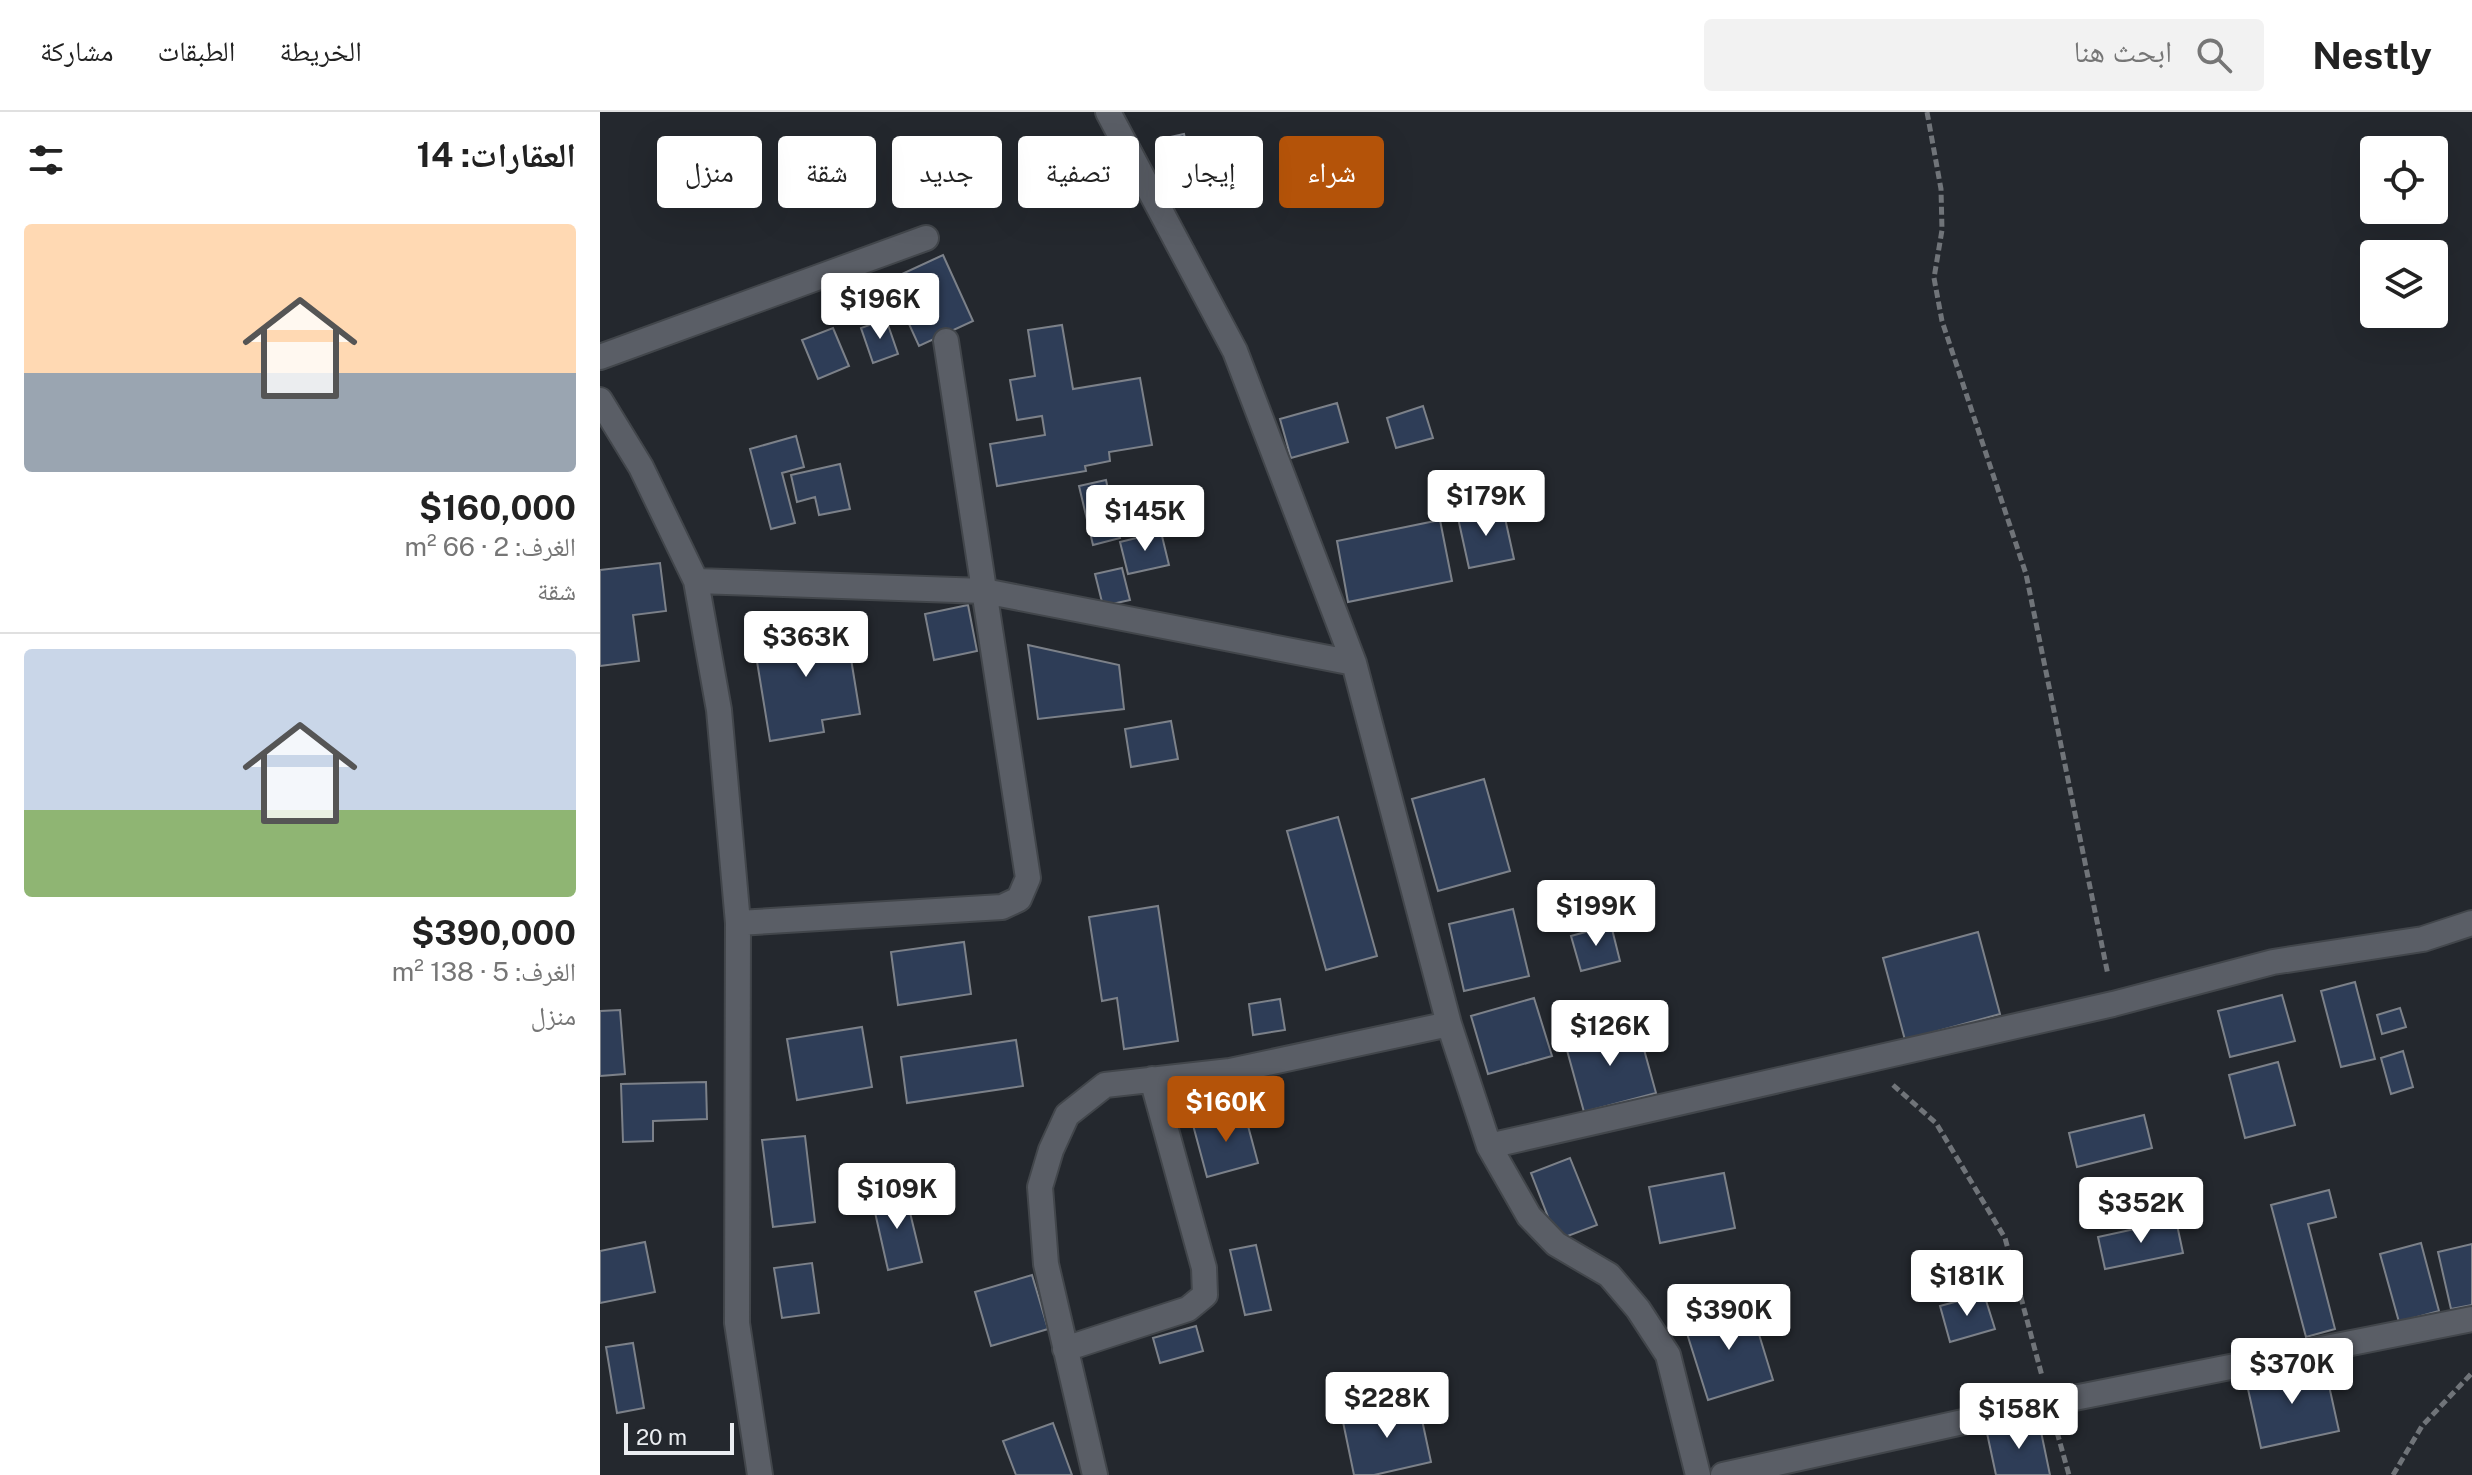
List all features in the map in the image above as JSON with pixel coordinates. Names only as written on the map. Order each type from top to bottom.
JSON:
[{"type":"street","points":[[1108,112],[1235,351],[1354,663],[1449,1024],[1489,1146],[1529,1216],[1556,1244],[1609,1275],[1638,1309],[1668,1355],[1698,1475]]},
{"type":"street","points":[[600,357],[926,238]]},
{"type":"street","points":[[738,923],[1002,907],[1019,899],[1028,878],[946,341]]},
{"type":"street","points":[[600,400],[641,467],[696,581],[719,710],[738,923],[737,1323],[760,1475]]},
{"type":"street","points":[[696,581],[984,591],[1354,663]]},
{"type":"street","points":[[1489,1146],[2113,1004],[2273,962],[2423,939],[2472,923]]},
{"type":"street","points":[[1095,1475],[1065,1349],[1042,1231],[1040,1187],[1051,1150],[1067,1115],[1105,1085],[1230,1071],[1449,1024]]},
{"type":"street","points":[[1065,1349],[1188,1309],[1205,1295],[1204,1268],[1152,1079]]},
{"type":"street","points":[[1723,1475],[2049,1403],[2472,1319]]},
{"type":"path","points":[[1927,112],[1941,189],[1942,230],[1934,278],[1942,321],[2026,574],[2113,1004]]},
{"type":"path","points":[[1866,1060],[1936,1123],[2005,1238],[2069,1475]]},
{"type":"path","points":[[2393,1475],[2422,1426],[2472,1373]]},
{"type":"building","points":[[943,255],[973,321],[919,346],[889,280]]},
{"type":"building","points":[[886,319],[898,354],[873,363],[861,328]]},
{"type":"building","points":[[1062,325],[1073,389],[1140,378],[1152,445],[1109,452],[1110,461],[1085,466],[1086,471],[997,486],[990,444],[1045,435],[1042,416],[1017,420],[1010,380],[1035,376],[1028,330]]},
{"type":"building","points":[[833,328],[849,366],[818,379],[802,340]]},
{"type":"building","points":[[1337,403],[1348,442],[1291,458],[1280,419]]},
{"type":"building","points":[[1423,406],[1433,438],[1396,448],[1387,418]]},
{"type":"building","points":[[796,436],[804,467],[782,473],[795,523],[771,529],[750,449]]},
{"type":"building","points":[[840,464],[850,509],[819,515],[815,497],[797,502],[791,475]]},
{"type":"building","points":[[1106,480],[1110,499],[1149,490],[1154,511],[1116,520],[1120,538],[1093,545],[1079,486]]},
{"type":"building","points":[[1503,509],[1514,559],[1469,568],[1458,518]]},
{"type":"building","points":[[1440,520],[1452,581],[1348,602],[1337,541]]},
{"type":"building","points":[[1161,532],[1169,565],[1128,574],[1120,542]]},
{"type":"building","points":[[660,563],[666,611],[633,615],[639,661],[600,666],[600,570]]},
{"type":"building","points":[[1122,568],[1130,600],[1103,606],[1095,574]]},
{"type":"building","points":[[968,605],[977,651],[934,660],[925,614]]},
{"type":"building","points":[[845,622],[860,714],[822,720],[824,732],[770,741],[753,637]]},
{"type":"building","points":[[1028,645],[1119,665],[1124,709],[1038,719]]},
{"type":"building","points":[[1171,721],[1178,759],[1131,767],[1125,729]]},
{"type":"building","points":[[1484,779],[1510,871],[1438,891],[1412,799]]},
{"type":"building","points":[[1338,817],[1377,956],[1326,970],[1287,831]]},
{"type":"building","points":[[1158,906],[1178,1041],[1124,1049],[1117,998],[1102,1001],[1089,917]]},
{"type":"building","points":[[1513,909],[1529,976],[1464,991],[1449,924]]},
{"type":"building","points":[[1611,925],[1620,961],[1581,971],[1571,936]]},
{"type":"building","points":[[1978,932],[2000,1014],[1905,1040],[1883,958]]},
{"type":"building","points":[[964,942],[971,994],[898,1005],[891,952]]},
{"type":"building","points":[[2355,982],[2375,1059],[2341,1067],[2321,991]]},
{"type":"building","points":[[2282,995],[2295,1041],[2230,1057],[2218,1011]]},
{"type":"building","points":[[1534,998],[1552,1056],[1488,1074],[1471,1016]]},
{"type":"building","points":[[1280,999],[1285,1030],[1253,1035],[1249,1004]]},
{"type":"building","points":[[2400,1008],[2406,1027],[2382,1034],[2377,1015]]},
{"type":"building","points":[[620,1010],[625,1074],[600,1076],[600,1011]]},
{"type":"building","points":[[1637,1024],[1656,1093],[1584,1112],[1565,1043]]},
{"type":"building","points":[[862,1027],[872,1087],[797,1100],[787,1039]]},
{"type":"building","points":[[1016,1040],[1023,1086],[907,1103],[901,1057]]},
{"type":"building","points":[[2403,1051],[2413,1087],[2391,1094],[2381,1058]]},
{"type":"building","points":[[2278,1062],[2295,1125],[2245,1138],[2229,1075]]},
{"type":"building","points":[[706,1082],[707,1119],[653,1121],[653,1141],[623,1142],[621,1084]]},
{"type":"building","points":[[1244,1111],[1258,1163],[1207,1177],[1193,1125]]},
{"type":"building","points":[[2144,1115],[2152,1148],[2077,1167],[2069,1133]]},
{"type":"building","points":[[805,1136],[815,1222],[773,1227],[762,1140]]},
{"type":"building","points":[[1570,1158],[1597,1225],[1557,1240],[1531,1173]]},
{"type":"building","points":[[1724,1173],[1735,1228],[1660,1243],[1649,1187]]},
{"type":"building","points":[[2329,1190],[2336,1217],[2308,1224],[2335,1329],[2306,1337],[2271,1205]]},
{"type":"building","points":[[905,1192],[922,1262],[888,1270],[872,1199]]},
{"type":"building","points":[[2176,1220],[2183,1253],[2105,1269],[2098,1237]]},
{"type":"building","points":[[645,1242],[655,1292],[600,1303],[600,1251]]},
{"type":"building","points":[[2421,1243],[2439,1311],[2399,1322],[2380,1254]]},
{"type":"building","points":[[2472,1244],[2472,1305],[2451,1309],[2438,1252]]},
{"type":"building","points":[[1256,1245],[1271,1310],[1245,1315],[1230,1250]]},
{"type":"building","points":[[812,1263],[819,1313],[782,1318],[774,1268]]},
{"type":"building","points":[[1032,1275],[1048,1329],[991,1346],[975,1292]]},
{"type":"building","points":[[1984,1294],[1995,1329],[1950,1342],[1940,1306]]},
{"type":"building","points":[[1750,1305],[1773,1380],[1708,1400],[1684,1324]]},
{"type":"building","points":[[1196,1326],[1203,1351],[1160,1363],[1153,1338]]},
{"type":"building","points":[[633,1343],[644,1408],[617,1413],[606,1347]]},
{"type":"building","points":[[2324,1363],[2339,1431],[2261,1448],[2246,1380]]},
{"type":"building","points":[[1418,1401],[1431,1462],[1374,1475],[1354,1475],[1342,1417]]},
{"type":"building","points":[[2039,1422],[2050,1475],[1996,1475],[1987,1433]]},
{"type":"building","points":[[1053,1423],[1072,1475],[1016,1475],[1003,1441]]}]
